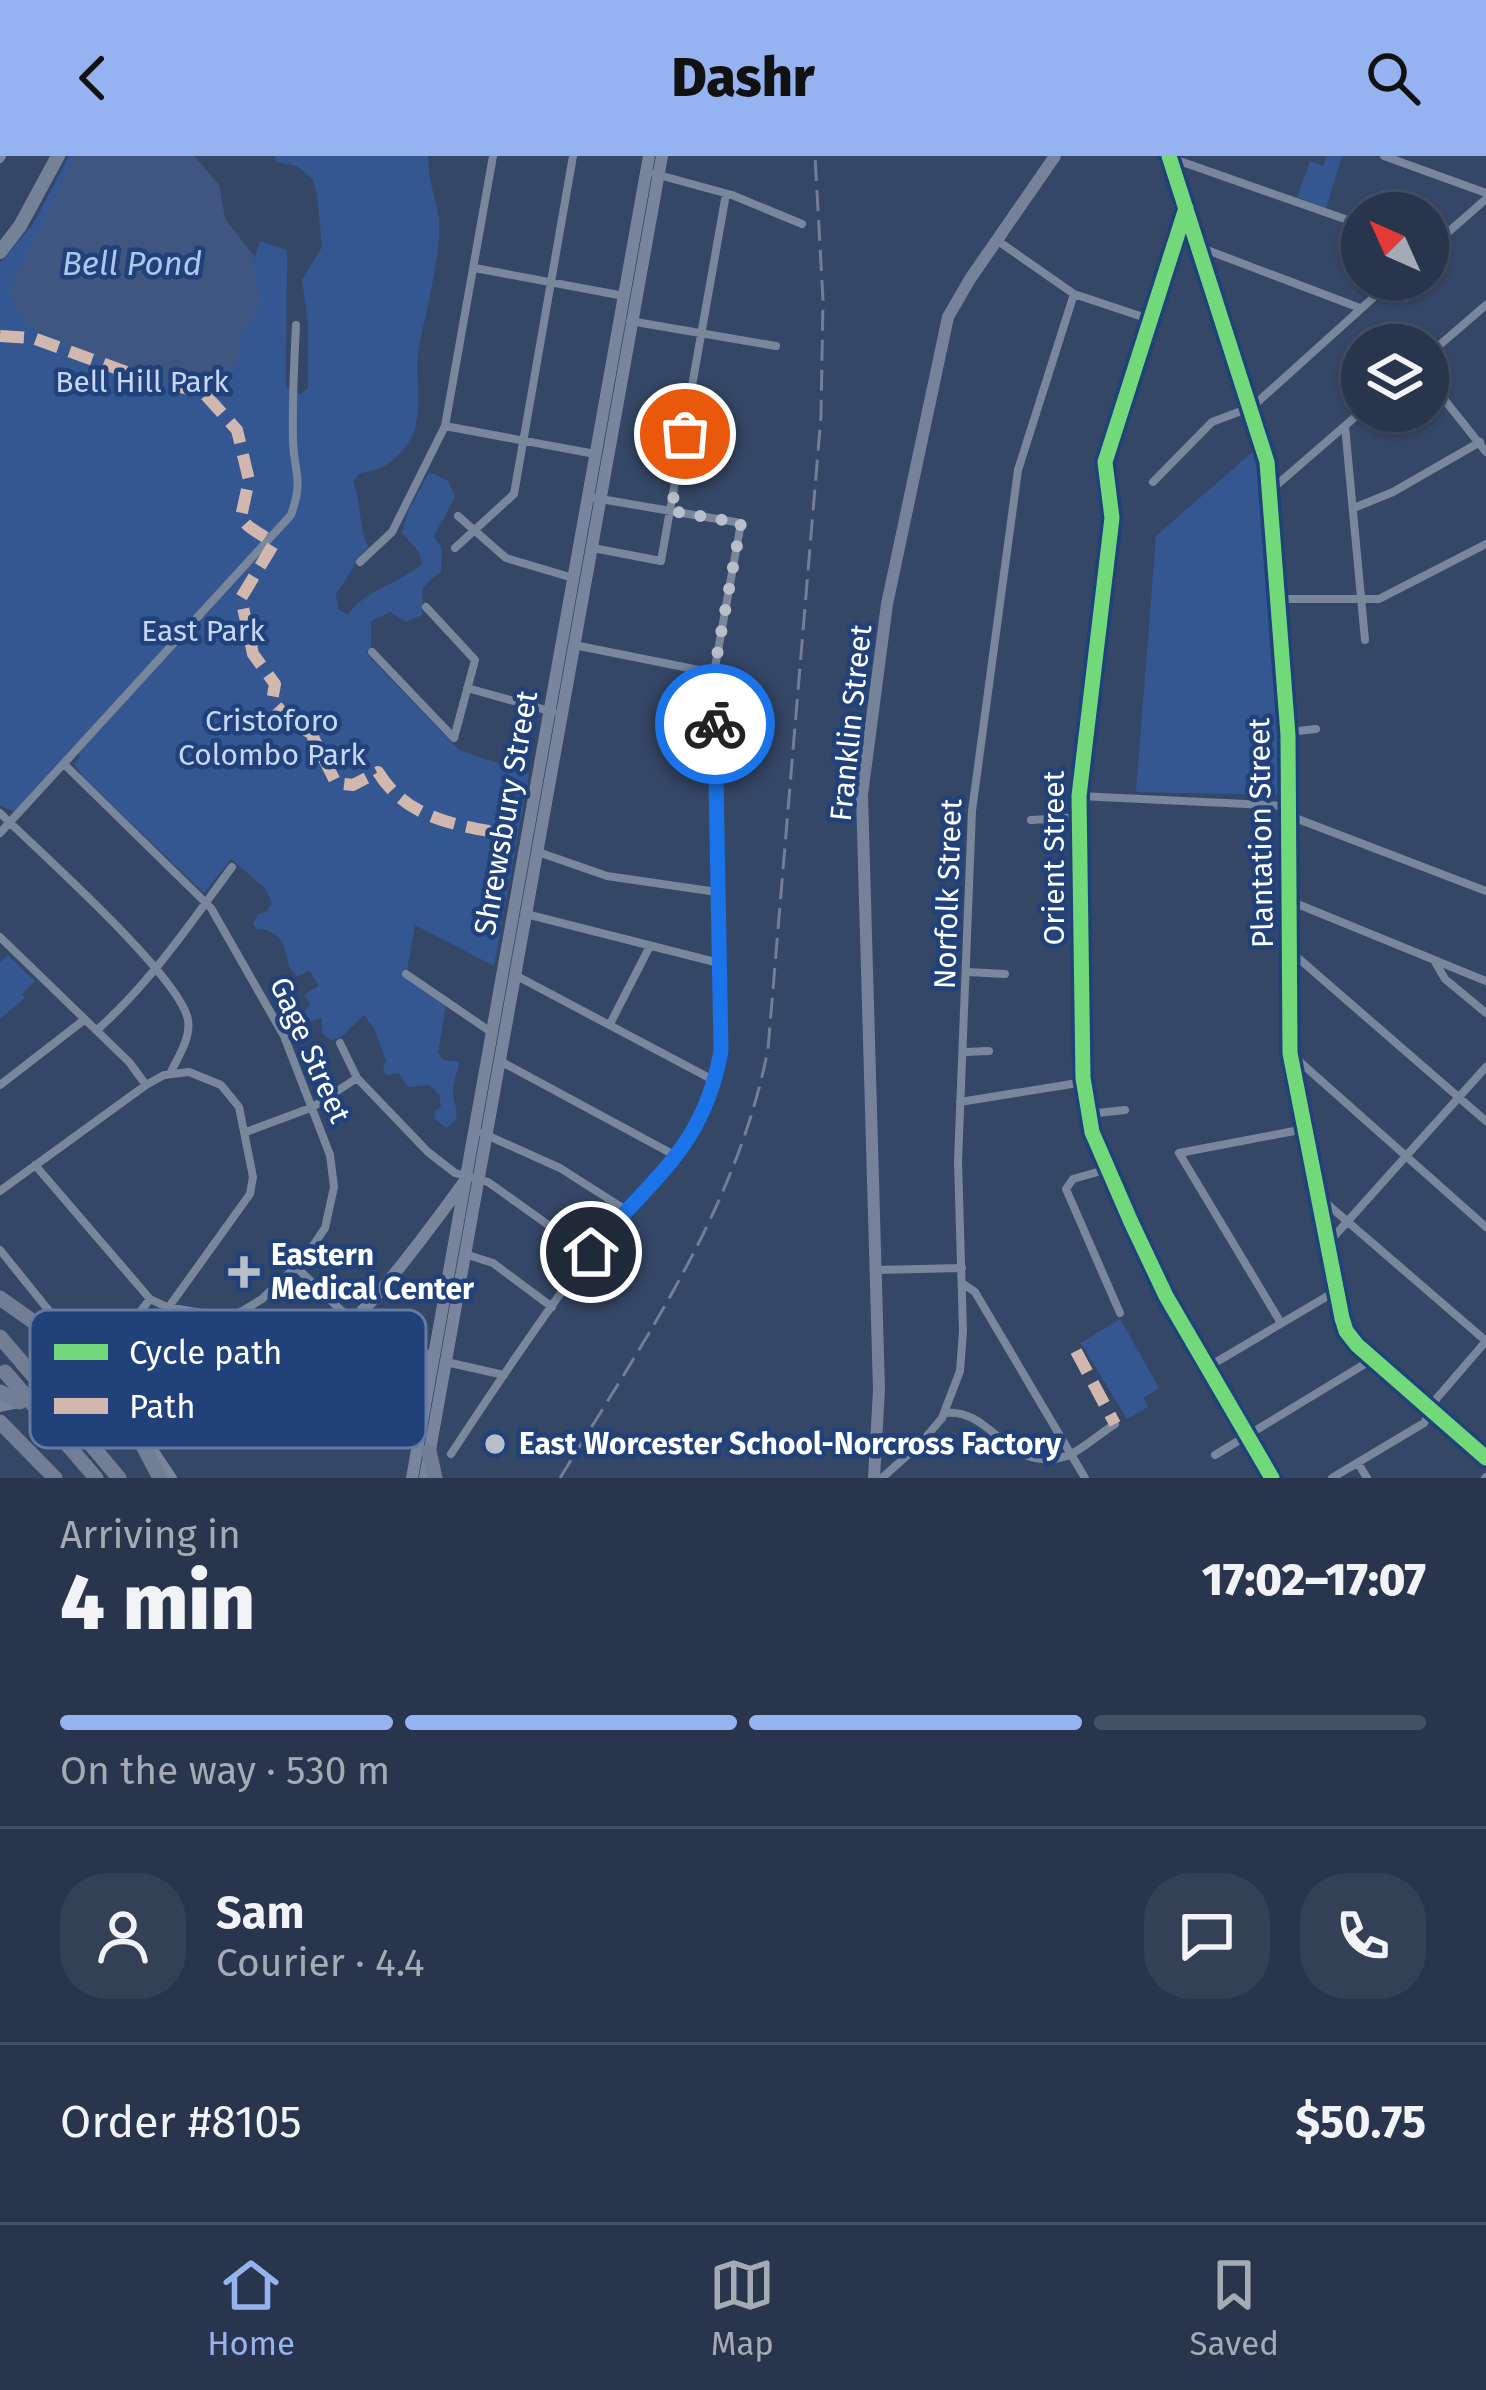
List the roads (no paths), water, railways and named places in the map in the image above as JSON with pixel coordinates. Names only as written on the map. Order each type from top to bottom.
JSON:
[{"type":"highway","points":[[0,251],[20,226],[58,156]]},
{"type":"highway","points":[[0,1298],[30,1319]]},
{"type":"highway","points":[[0,1337],[30,1372]]},
{"type":"highway","points":[[3,1369],[30,1401]]},
{"type":"highway","points":[[0,1399],[20,1402]]},
{"type":"highway","points":[[0,1422],[56,1478]]},
{"type":"highway","points":[[70,1448],[96,1478]]},
{"type":"highway","points":[[94,1448],[119,1478]]},
{"type":"highway","points":[[144,1448],[160,1478]]},
{"type":"highway","points":[[429,1450],[435,1478]]},
{"type":"main road","name":"Shrewsbury Street","points":[[567,644],[573,578],[595,498],[652,174],[650,156]]},
{"type":"main road","name":"Shrewsbury Street","points":[[424,1478],[458,1222],[482,1163],[481,1133],[500,1061],[509,972],[567,644],[592,548],[596,454],[627,320],[623,296],[652,174],[662,156]]},
{"type":"main road","name":"Franklin Street","points":[[878,1478],[864,775],[887,604],[940,345],[959,296],[1055,156]]},
{"type":"main road","name":"Shrewsbury Street","points":[[426,1416],[465,1254],[491,1032],[526,914],[531,850]]},
{"type":"main road","points":[[359,1310],[474,1178]]},
{"type":"main road","points":[[442,1212],[458,1222]]},
{"type":"main road","points":[[20,1402],[30,1401]]},
{"type":"main road","name":"Shrewsbury Street","points":[[412,1478],[419,1448]]},
{"type":"street","points":[[360,562],[392,532],[446,426],[493,156]]},
{"type":"street","points":[[455,548],[514,494],[573,156]]},
{"type":"street","points":[[1384,156],[1486,196],[1449,230]]},
{"type":"street","points":[[1169,157],[1341,218]]},
{"type":"street","name":"Plantation Street","points":[[1169,157],[1264,446],[1288,732],[1290,1053],[1346,1331],[1486,1458]]},
{"type":"street","points":[[652,174],[726,194],[802,224]]},
{"type":"street","points":[[592,548],[661,561],[726,194]]},
{"type":"street","name":"Orient Street","points":[[1186,208],[1106,462],[1112,518],[1079,796],[1084,1082],[1088,1114],[1108,1169],[1166,1296],[1272,1478]]},
{"type":"street","points":[[998,241],[1074,294],[1149,319]]},
{"type":"street","points":[[1198,247],[1360,308]]},
{"type":"street","points":[[475,268],[623,296]]},
{"type":"street","name":"Norfolk Street","points":[[878,1478],[921,1443],[945,1413],[960,1371],[960,1102],[972,811],[1018,470],[1074,294]]},
{"type":"street","points":[[1153,482],[1211,422],[1252,407],[1369,300]]},
{"type":"street","points":[[1449,338],[1484,311]]},
{"type":"street","points":[[627,320],[776,346]]},
{"type":"street","points":[[0,833],[291,515],[299,466],[292,437],[296,326]]},
{"type":"street","points":[[1449,404],[1486,452]]},
{"type":"street","points":[[446,426],[596,454]]},
{"type":"street","points":[[1270,491],[1341,429]]},
{"type":"street","points":[[1346,432],[1365,640]]},
{"type":"street","points":[[1353,508],[1480,442]]},
{"type":"street","points":[[451,1454],[589,1254],[678,1157],[705,1111],[721,1051],[714,673],[741,523],[595,498]]},
{"type":"street","points":[[458,516],[506,558],[573,578]]},
{"type":"street","points":[[1278,599],[1361,602],[1403,589],[1486,544]]},
{"type":"street","points":[[372,652],[454,738],[475,660],[427,607]]},
{"type":"street","points":[[567,644],[714,673]]},
{"type":"street","points":[[467,688],[555,712]]},
{"type":"street","points":[[1288,732],[1316,729]]},
{"type":"street","name":"Gage Street","points":[[65,765],[206,902],[284,1036],[329,1155],[333,1196],[320,1238],[296,1267],[244,1310]]},
{"type":"street","points":[[1079,796],[1290,811],[1486,890]]},
{"type":"street","points":[[0,813],[176,992],[188,1018],[186,1040],[170,1074]]},
{"type":"street","points":[[1031,820],[1079,817]]},
{"type":"street","points":[[531,850],[607,876],[717,892]]},
{"type":"street","points":[[97,1030],[157,969],[232,867]]},
{"type":"street","points":[[1290,901],[1486,981]]},
{"type":"street","points":[[526,914],[718,963]]},
{"type":"street","points":[[3,945],[97,1030],[145,1078],[146,1085]]},
{"type":"street","points":[[610,1024],[650,946]]},
{"type":"street","points":[[1290,951],[1486,1121]]},
{"type":"street","points":[[1433,958],[1445,979],[1486,1013]]},
{"type":"street","points":[[509,972],[716,1081]]},
{"type":"street","points":[[968,972],[1005,974]]},
{"type":"street","points":[[406,974],[491,1032]]},
{"type":"street","points":[[0,1085],[84,1020]]},
{"type":"street","points":[[340,1043],[357,1078],[428,1152],[589,1254]]},
{"type":"street","points":[[964,1052],[989,1051]]},
{"type":"street","points":[[1290,1053],[1486,1227]]},
{"type":"street","points":[[500,1061],[678,1157]]},
{"type":"street","points":[[1329,1242],[1486,1066]]},
{"type":"street","points":[[0,1191],[146,1085],[170,1074],[195,1073],[225,1088],[239,1107],[246,1132],[254,1178],[250,1194],[165,1310]]},
{"type":"street","points":[[246,1132],[313,1107],[357,1078]]},
{"type":"street","points":[[960,1102],[1084,1082]]},
{"type":"street","points":[[1088,1114],[1126,1110]]},
{"type":"street","points":[[1281,1323],[1178,1153],[1305,1129]]},
{"type":"street","points":[[481,1133],[560,1168],[626,1210]]},
{"type":"street","points":[[35,1165],[150,1299],[141,1310]]},
{"type":"street","points":[[1108,1169],[1068,1183],[1067,1194],[1120,1312]]},
{"type":"street","points":[[1319,1197],[1486,1341],[1437,1398],[1424,1424],[1332,1478]]},
{"type":"street","points":[[0,1250],[47,1310]]},
{"type":"street","points":[[465,1254],[493,1263],[552,1307]]},
{"type":"street","points":[[296,1267],[351,1310]]},
{"type":"street","points":[[876,1270],[962,1268]]},
{"type":"street","points":[[962,1283],[975,1292],[1085,1478]]},
{"type":"street","points":[[1208,1366],[1338,1290]]},
{"type":"street","name":"Gage Street","points":[[150,1299],[185,1310]]},
{"type":"street","points":[[426,1352],[503,1375]]},
{"type":"street","points":[[1215,1454],[1373,1359]]},
{"type":"street","points":[[945,1413],[968,1414],[1019,1454],[1050,1458],[1072,1455],[1115,1424]]},
{"type":"street","points":[[150,1448],[172,1478]]},
{"type":"street","points":[[1358,1463],[1367,1478]]},
{"type":"water","name":"Bell Pond","points":[[76,156],[194,156],[219,185],[225,219],[250,253],[260,305],[242,332],[237,361],[217,389],[91,355],[45,334],[20,313],[9,292]]},
{"type":"railway","points":[[560,1478],[654,1324],[710,1219],[754,1108],[768,1049],[821,416],[823,300],[815,156]]},
{"type":"place","name":"Eastern Medical Center","points":[[244,1272]]},
{"type":"place","name":"East Worcester School-Norcross Factory","points":[[495,1444]]},
{"type":"park label","name":"Bell Hill Park","points":[[142,382]]},
{"type":"park label","name":"East Park","points":[[203,631]]},
{"type":"park label","name":"Cristoforo Colombo Park","points":[[272,738]]}]
